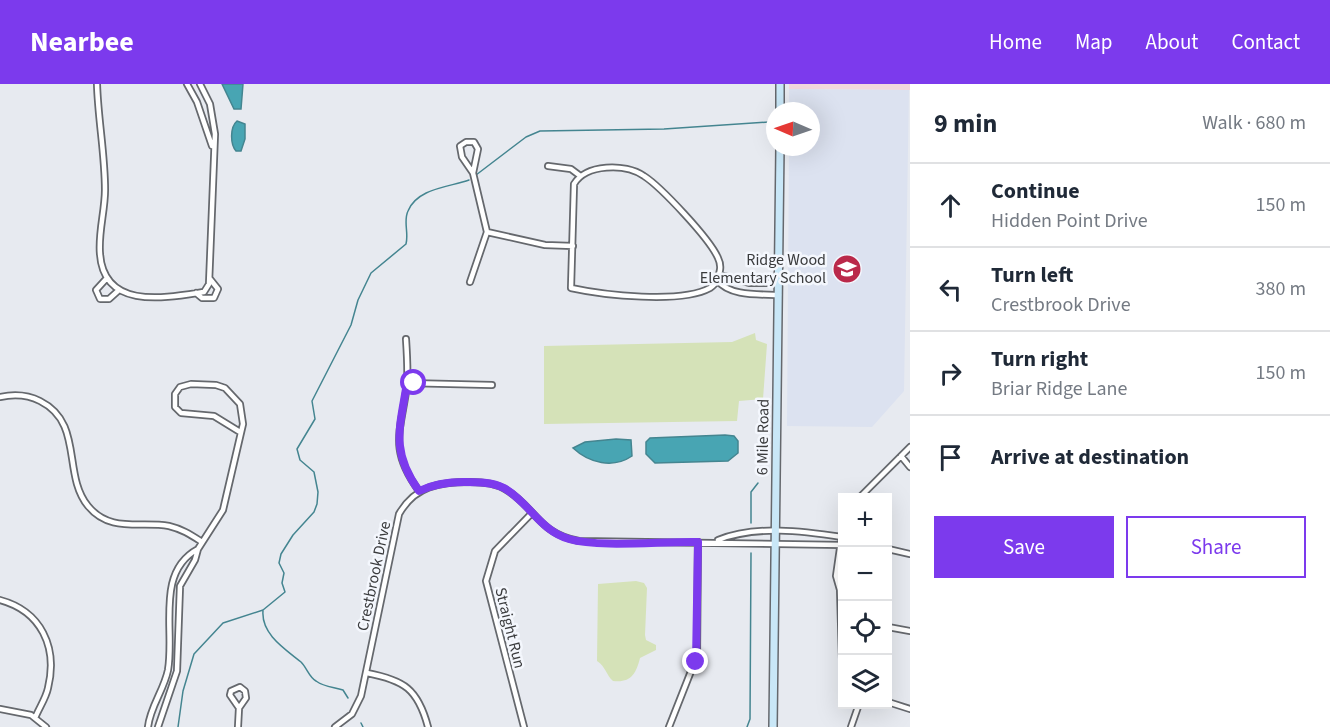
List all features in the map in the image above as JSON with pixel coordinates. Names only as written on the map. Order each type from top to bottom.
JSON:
[{"type":"street","points":[[97,84],[105,153],[105,206],[99,252],[107,278],[119,290],[140,297],[196,293],[208,289],[215,134],[213,116],[201,86],[193,93]]},
{"type":"street","points":[[187,84],[193,93],[213,149]]},
{"type":"street","points":[[780,84],[780,102]]},
{"type":"street","points":[[470,282],[487,232],[473,173],[460,153],[460,146],[466,142],[474,142],[478,149],[473,173]]},
{"type":"street","name":"6 Mile Road","points":[[774,727],[780,156]]},
{"type":"street","points":[[548,166],[571,169],[579,175]]},
{"type":"street","points":[[588,169],[627,169],[643,175],[692,225],[717,255],[721,268],[712,287],[687,295],[600,294],[571,288],[574,184],[579,175],[588,169]]},
{"type":"street","points":[[487,232],[545,245],[573,246]]},
{"type":"street","points":[[717,280],[724,276],[749,283],[779,283]]},
{"type":"street","points":[[107,278],[96,290],[100,299],[109,299],[119,290]]},
{"type":"street","points":[[196,293],[202,298],[214,298],[218,289],[210,279]]},
{"type":"street","points":[[717,280],[722,286],[747,294],[779,295]]},
{"type":"street","points":[[406,339],[407,383],[400,418],[399,447],[405,470],[419,491],[450,482],[489,483],[513,495],[556,535],[579,541],[716,541],[838,545]]},
{"type":"street","points":[[407,383],[492,386]]},
{"type":"street","points":[[158,727],[177,671],[178,598],[183,578],[195,560],[202,542],[223,510],[240,432],[242,411],[236,398],[225,388],[191,384],[180,387],[175,394],[175,407],[181,413],[214,416],[240,432]]},
{"type":"street","points":[[0,397],[17,395],[33,398],[58,415],[70,440],[78,488],[88,506],[100,517],[125,526],[174,527],[202,542]]},
{"type":"street","points":[[867,493],[910,447]]},
{"type":"street","points":[[901,456],[910,467]]},
{"type":"street","name":"Crestbrook Drive","points":[[335,727],[352,714],[358,704],[367,673],[396,524],[403,508],[419,491]]},
{"type":"street","name":"Straight Run","points":[[524,727],[486,585],[488,567],[495,551],[531,514]]},
{"type":"street","points":[[716,541],[744,532],[838,536]]},
{"type":"street","points":[[669,727],[697,656],[698,542]]},
{"type":"street","points":[[148,727],[168,670],[170,597],[177,569],[187,554],[198,549]]},
{"type":"street","points":[[892,550],[910,554]]},
{"type":"street","points":[[170,597],[178,598]]},
{"type":"street","points":[[0,600],[29,612],[38,622],[47,640],[48,690],[35,718]]},
{"type":"street","points":[[892,628],[910,631]]},
{"type":"street","points":[[168,670],[177,671]]},
{"type":"street","points":[[367,673],[392,678],[409,688],[420,704],[428,727]]},
{"type":"street","points":[[238,727],[239,708],[246,698],[245,691],[240,687],[231,691],[230,695],[239,708]]},
{"type":"street","points":[[892,703],[910,709]]},
{"type":"street","points":[[851,727],[858,709]]},
{"type":"street","points":[[0,710],[22,712],[35,718],[46,727]]},
{"type":"shaded area","points":[[789,84],[910,84],[910,90],[789,89]]},
{"type":"shaded area","name":"Ridge Wood Elementary School","points":[[789,89],[909,90],[904,391],[872,427],[787,426],[789,156],[820,156],[820,102],[789,102]]},
{"type":"green space","points":[[755,333],[756,340],[767,344],[763,399],[739,401],[737,421],[544,424],[544,346],[732,342]]},
{"type":"green space","points":[[636,581],[644,583],[647,588],[645,635],[646,640],[656,645],[656,650],[640,658],[637,669],[628,679],[613,681],[597,661],[598,584]]},
{"type":"water","points":[[222,84],[243,84],[241,109],[234,109]]},
{"type":"water","points":[[237,121],[245,124],[245,139],[241,151],[236,151],[232,140],[233,127]]},
{"type":"water","points":[[734,436],[738,441],[738,453],[728,461],[655,463],[646,454],[646,442],[650,438]]},
{"type":"water","points":[[631,440],[632,456],[617,462],[601,462],[586,457],[573,448],[585,442]]},
{"type":"waterway","points":[[476,175],[526,137],[540,131],[664,129],[766,122]]},
{"type":"waterway","points":[[178,727],[183,691],[194,654],[223,623],[263,610],[285,592],[282,583],[284,573],[279,563],[281,554],[293,535],[314,512],[317,504],[318,492],[314,472],[300,460],[297,449],[315,419],[312,401],[351,325],[358,300],[371,273],[406,244],[407,215],[412,203],[426,193],[469,180]]},
{"type":"waterway","points":[[751,523],[751,492],[758,483]]},
{"type":"waterway","points":[[747,727],[750,719],[751,553]]},
{"type":"waterway","points":[[263,611],[266,627],[275,640],[301,662],[314,679],[322,685],[343,690],[348,698]]},
{"type":"waterway","points":[[361,723],[363,727]]},
{"type":"place","name":"Ridge Wood Elementary School","points":[[847,269]]},
{"type":"route","points":[[414,383],[407,383],[400,418],[399,447],[400,458],[405,470],[419,491],[438,483],[450,482],[483,482],[495,485],[513,495],[556,535],[572,540],[698,542],[696,662]]}]
